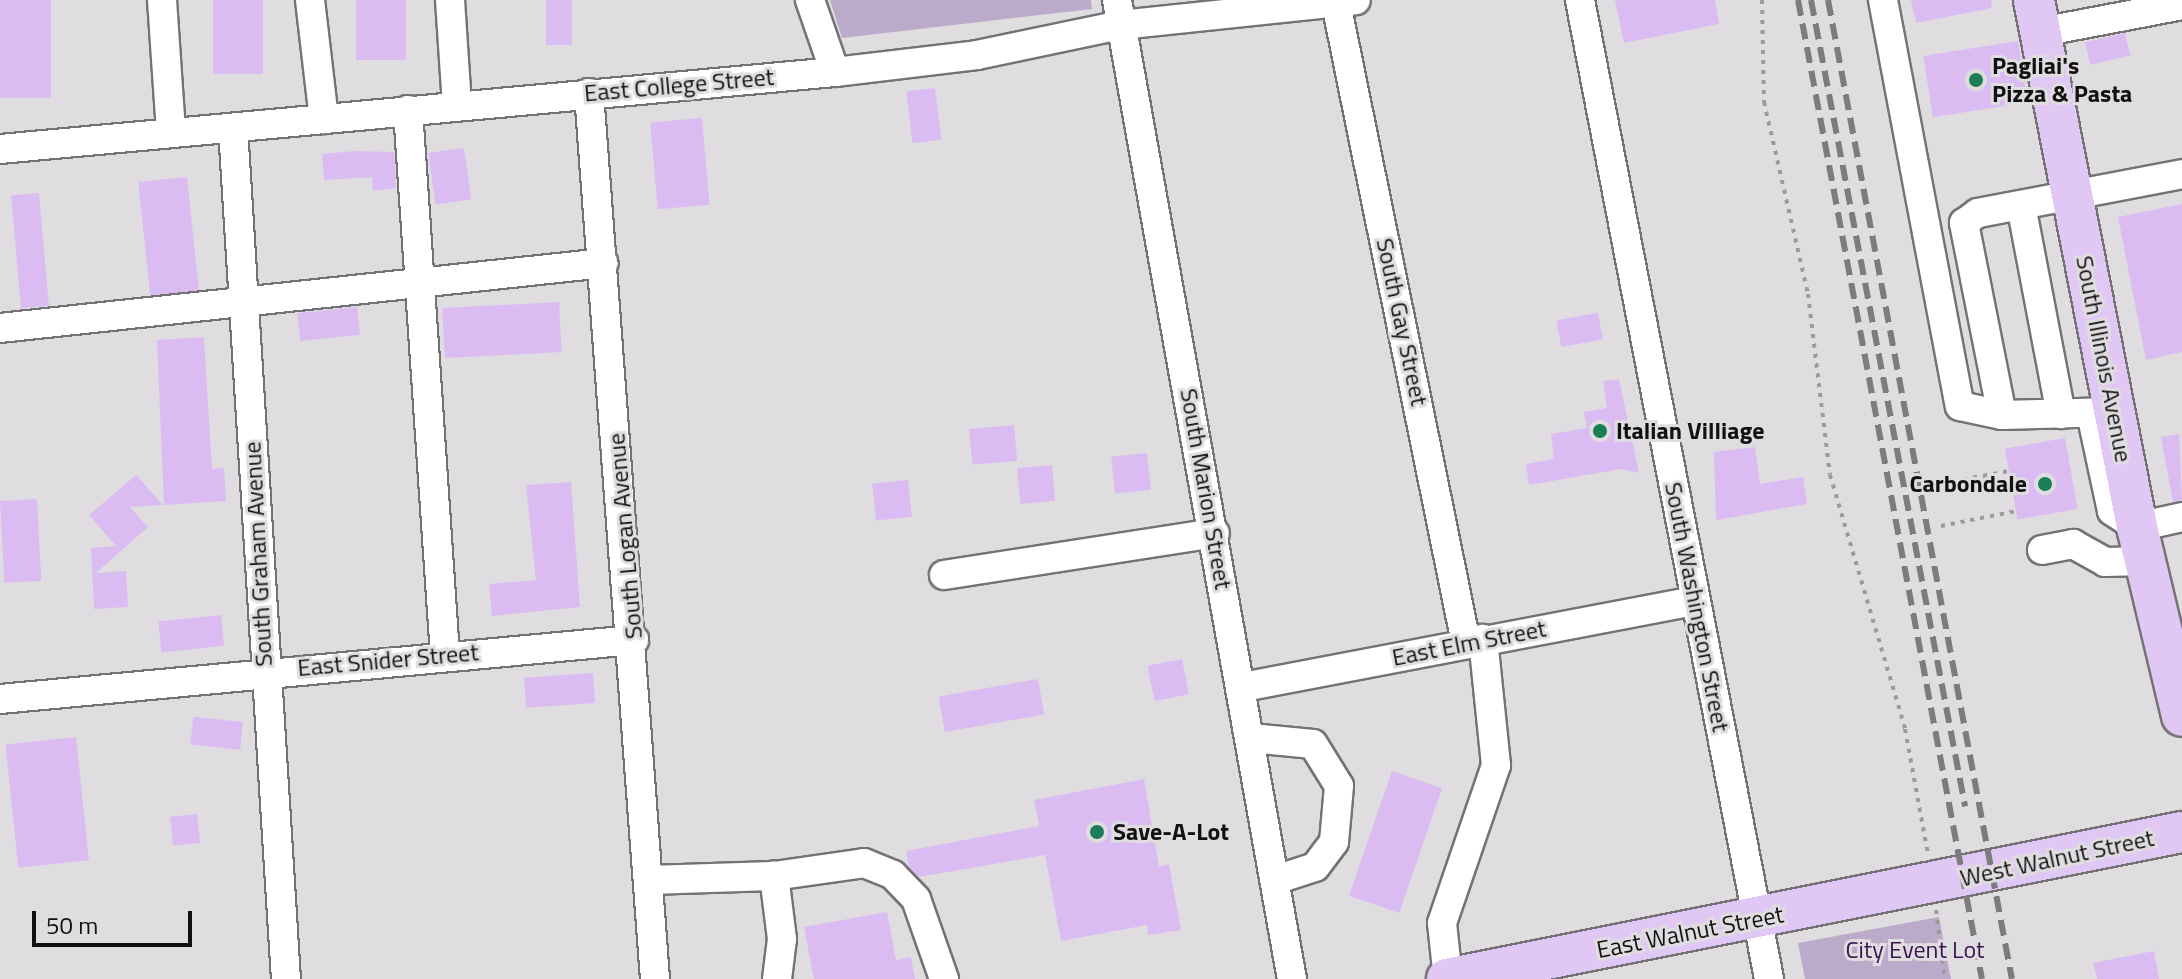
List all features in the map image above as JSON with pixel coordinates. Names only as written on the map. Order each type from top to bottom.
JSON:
[{"type":"highway","name":"South Illinois Avenue","points":[[2038,16],[2072,194],[2102,413],[2177,668],[2182,716]]},
{"type":"highway","name":"West Walnut Street","points":[[1930,865],[2182,832]]},
{"type":"highway","name":"East Walnut Street","points":[[1447,979],[1758,919],[1930,865]]},
{"type":"street","points":[[162,0],[171,133]]},
{"type":"street","points":[[310,0],[324,119]]},
{"type":"street","points":[[450,0],[457,105]]},
{"type":"street","points":[[810,0],[835,72]]},
{"type":"street","name":"South Washington Street","points":[[1580,0],[1769,979]]},
{"type":"street","points":[[1883,0],[1960,406],[2002,415],[2102,413]]},
{"type":"street","name":"East College Street","points":[[0,149],[835,72],[977,55],[1119,13],[1346,1]]},
{"type":"street","name":"South Gay Street","points":[[1346,1],[1475,641],[1496,765],[1442,923],[1447,979]]},
{"type":"street","points":[[2038,16],[2182,5]]},
{"type":"street","name":"South Marion Street","points":[[1119,13],[1243,687],[1292,979]]},
{"type":"street","name":"South Logan Avenue","points":[[589,93],[634,640],[655,979]]},
{"type":"street","points":[[408,110],[445,655]]},
{"type":"street","name":"South Graham Avenue","points":[[233,128],[286,979]]},
{"type":"street","points":[[2002,415],[1964,223],[2021,205],[2182,174]]},
{"type":"street","points":[[2021,205],[2061,414]]},
{"type":"street","points":[[0,328],[604,263]]},
{"type":"street","points":[[2042,550],[2073,544],[2105,562],[2141,544],[2182,517]]},
{"type":"street","points":[[944,575],[1215,533]]},
{"type":"street","name":"East Elm Street","points":[[1243,687],[1695,601]]},
{"type":"street","name":"East Snider Street","points":[[0,699],[267,671],[634,640]]},
{"type":"street","points":[[1251,738],[1313,744],[1339,786],[1334,842],[1315,867],[1275,880]]},
{"type":"street","points":[[648,880],[774,876],[864,863],[893,875],[916,899],[944,979]]},
{"type":"street","points":[[774,876],[782,939],[777,979]]},
{"type":"path","points":[[1762,0],[1764,102],[1808,294],[1830,475],[1905,729],[1930,865]]},
{"type":"path","points":[[1934,485],[2009,471]]},
{"type":"path","points":[[1941,526],[2016,511]]},
{"type":"green space","points":[[830,0],[1091,0],[1092,9],[842,38]]},
{"type":"green space","name":"City Event Lot","points":[[1939,917],[1951,979],[1805,979],[1798,943]]},
{"type":"building","points":[[0,0],[51,0],[51,98],[0,98]]},
{"type":"building","points":[[213,0],[263,0],[263,74],[213,74]]},
{"type":"building","points":[[356,0],[406,0],[406,60],[356,60]]},
{"type":"building","points":[[546,0],[572,0],[572,45],[546,45]]},
{"type":"building","points":[[1615,0],[1715,0],[1719,24],[1624,43]]},
{"type":"building","points":[[1911,0],[1991,0],[1992,8],[1916,23]]},
{"type":"building","points":[[2125,33],[2130,55],[2090,65],[2085,42]]},
{"type":"building","name":"Pagliai's Pizza & Pasta","points":[[2018,41],[2028,102],[1933,117],[1923,56]]},
{"type":"building","points":[[935,88],[941,140],[913,143],[906,92]]},
{"type":"building","points":[[702,118],[710,205],[658,209],[650,123]]},
{"type":"building","points":[[464,148],[471,199],[436,205],[428,153]]},
{"type":"building","points":[[394,152],[396,188],[373,191],[372,177],[324,180],[322,154]]},
{"type":"building","points":[[187,177],[199,290],[150,295],[138,182]]},
{"type":"building","points":[[39,193],[49,306],[21,308],[11,195]]},
{"type":"building","points":[[2182,204],[2182,352],[2146,360],[2118,217]]},
{"type":"building","points":[[559,302],[562,352],[445,358],[442,308]]},
{"type":"building","points":[[357,307],[360,335],[300,341],[297,313]]},
{"type":"building","points":[[1598,313],[1603,340],[1561,347],[1557,320]]},
{"type":"building","points":[[204,337],[212,469],[224,468],[226,501],[164,505],[157,340]]},
{"type":"building","name":"Italian Villiage","points":[[1619,379],[1639,473],[1621,469],[1529,485],[1526,464],[1554,459],[1551,434],[1587,428],[1584,412],[1607,408],[1603,381]]},
{"type":"building","points":[[1014,425],[1017,461],[972,465],[969,429]]},
{"type":"building","points":[[2179,434],[2182,500],[2173,502],[2161,437]]},
{"type":"building","points":[[2065,438],[2078,509],[2017,519],[2005,449]]},
{"type":"building","points":[[1755,447],[1760,484],[1803,477],[1807,504],[1716,520],[1714,452]]},
{"type":"building","points":[[1147,453],[1151,490],[1115,494],[1111,457]]},
{"type":"building","points":[[1052,465],[1055,501],[1020,504],[1017,468]]},
{"type":"building","points":[[136,475],[163,505],[130,507],[148,527],[96,573],[126,571],[128,607],[94,609],[91,548],[116,546],[89,515]]},
{"type":"building","points":[[908,480],[912,517],[876,521],[872,484]]},
{"type":"building","points":[[571,482],[580,607],[492,616],[489,584],[536,580],[526,485]]},
{"type":"building","points":[[37,499],[41,581],[4,583],[0,501]]},
{"type":"building","points":[[221,615],[224,646],[162,652],[158,622]]},
{"type":"building","points":[[1182,659],[1189,694],[1155,701],[1148,666]]},
{"type":"building","points":[[593,673],[595,703],[526,708],[524,678]]},
{"type":"building","points":[[1038,679],[1044,714],[945,732],[939,697]]},
{"type":"building","points":[[193,717],[243,722],[240,750],[190,745]]},
{"type":"building","points":[[76,737],[89,860],[18,868],[5,744]]},
{"type":"building","points":[[1392,771],[1442,788],[1399,913],[1349,896]]},
{"type":"building","name":"Save-A-Lot","points":[[1144,779],[1159,867],[1169,864],[1181,930],[1148,935],[1147,925],[1061,941],[1045,855],[919,877],[909,867],[906,851],[1039,826],[1034,800]]},
{"type":"building","points":[[197,814],[200,843],[173,846],[170,817]]},
{"type":"building","points":[[887,912],[896,960],[911,957],[915,979],[814,979],[804,927]]},
{"type":"building","points":[[2154,951],[2159,979],[2097,979],[2093,963]]},
{"type":"railway","points":[[1798,0],[1982,979]]},
{"type":"railway","points":[[1811,0],[1965,806]]},
{"type":"railway","points":[[1828,0],[2012,979]]},
{"type":"place","name":"Pagliai's Pizza & Pasta","points":[[1976,80]]},
{"type":"place","name":"Italian Villiage","points":[[1600,431]]},
{"type":"place","name":"Carbondale","points":[[2045,484]]},
{"type":"place","name":"Save-A-Lot","points":[[1097,832]]}]
